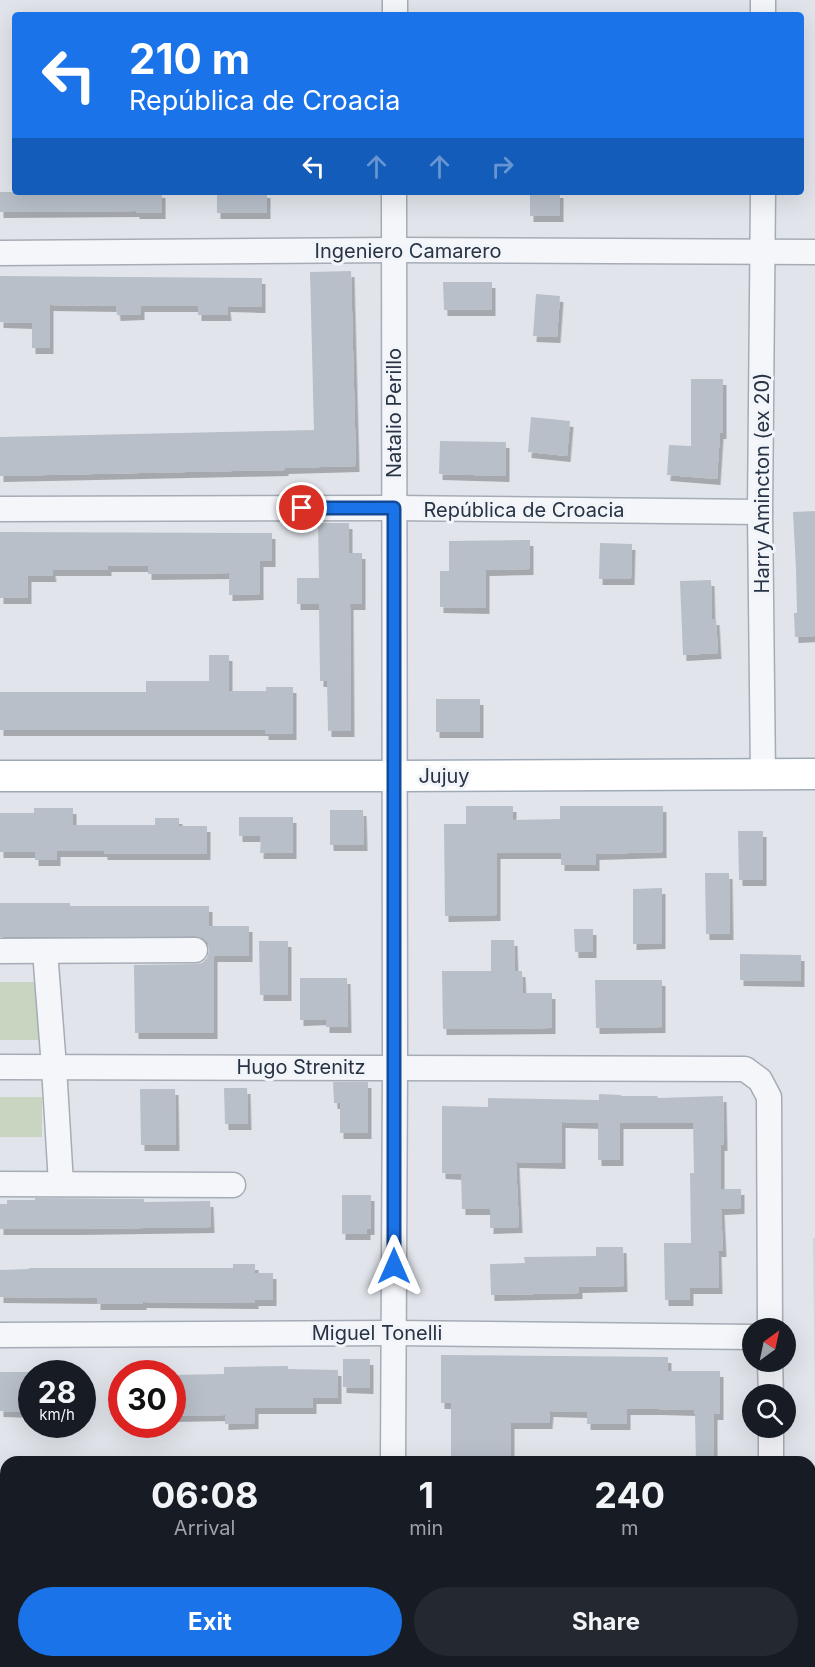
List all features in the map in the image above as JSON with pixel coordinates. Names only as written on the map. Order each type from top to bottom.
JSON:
[{"type":"main road","name":"Jujuy","points":[[0,776],[815,774]]},
{"type":"street","name":"Natalio Perillo","points":[[393,1456],[394,195]]},
{"type":"street","name":"Harry Amincton (ex 20)","points":[[763,195],[760,512],[763,774]]},
{"type":"street","name":"Ingeniero Camarero","points":[[0,253],[394,250],[815,252]]},
{"type":"street","name":"República de Croacia","points":[[0,508],[394,508],[760,512]]},
{"type":"street","points":[[0,951],[195,950]]},
{"type":"street","points":[[45,951],[61,1184]]},
{"type":"street","name":"Hugo Strenitz","points":[[0,1066],[745,1069],[760,1080],[769,1097],[770,1318]]},
{"type":"street","points":[[0,1184],[233,1185]]},
{"type":"street","name":"Miguel Tonelli","points":[[0,1335],[394,1333],[742,1337]]},
{"type":"street","points":[[771,1438],[771,1456]]},
{"type":"shaded area","points":[[813,1238],[815,1238],[815,1412]]},
{"type":"green space","points":[[0,982],[43,982],[43,1040],[0,1040]]},
{"type":"green space","points":[[0,1097],[42,1097],[42,1137],[0,1137]]},
{"type":"building","points":[[0,192],[12,192],[12,195],[162,195],[162,213],[136,213],[136,211],[0,212]]},
{"type":"building","points":[[217,195],[267,195],[267,213],[217,213]]},
{"type":"building","points":[[530,195],[560,195],[560,216],[530,216]]},
{"type":"building","points":[[351,271],[356,466],[285,468],[285,470],[0,476],[0,437],[314,430],[310,272]]},
{"type":"building","points":[[0,276],[262,278],[262,307],[227,306],[228,315],[198,315],[198,306],[141,306],[141,314],[117,315],[116,306],[50,305],[50,348],[32,348],[32,323],[0,322]]},
{"type":"building","points":[[443,282],[492,282],[492,310],[444,310]]},
{"type":"building","points":[[536,294],[560,296],[557,337],[533,336]]},
{"type":"building","points":[[691,379],[723,379],[723,433],[720,433],[717,479],[667,475],[669,445],[691,446]]},
{"type":"building","points":[[531,417],[570,421],[567,456],[528,452]]},
{"type":"building","points":[[440,441],[506,442],[506,476],[439,474]]},
{"type":"building","points":[[815,511],[815,636],[795,637],[794,613],[797,613],[793,512]]},
{"type":"building","points":[[318,523],[349,523],[349,553],[362,553],[362,604],[350,604],[351,731],[328,731],[327,681],[320,681],[319,604],[297,604],[297,578],[319,578]]},
{"type":"building","points":[[0,532],[272,533],[272,561],[260,561],[260,594],[229,595],[229,573],[148,574],[148,566],[108,566],[108,570],[52,570],[53,576],[28,576],[28,598],[0,598]]},
{"type":"building","points":[[530,540],[530,569],[486,570],[486,608],[440,607],[440,571],[449,571],[449,541]]},
{"type":"building","points":[[600,543],[632,544],[631,579],[599,579]]},
{"type":"building","points":[[711,580],[712,619],[716,619],[718,653],[683,655],[680,581]]},
{"type":"building","points":[[209,655],[229,655],[229,691],[266,691],[266,687],[293,687],[293,734],[265,734],[265,730],[0,730],[0,692],[146,692],[146,681],[209,681]]},
{"type":"building","points":[[436,699],[480,699],[480,732],[436,732]]},
{"type":"building","points":[[466,806],[513,806],[513,820],[560,819],[560,806],[663,806],[663,852],[596,854],[596,865],[561,865],[561,853],[497,853],[497,915],[445,916],[444,824],[466,824]]},
{"type":"building","points":[[34,808],[73,808],[73,825],[155,825],[155,818],[179,818],[179,826],[207,826],[207,854],[104,854],[104,851],[57,851],[57,860],[35,860],[35,852],[0,852],[0,813],[34,813]]},
{"type":"building","points":[[330,810],[363,810],[364,845],[330,845]]},
{"type":"building","points":[[239,817],[293,817],[293,853],[260,853],[261,836],[239,836]]},
{"type":"building","points":[[738,831],[763,831],[763,880],[739,880]]},
{"type":"building","points":[[705,873],[729,873],[730,934],[706,934]]},
{"type":"building","points":[[662,888],[662,943],[633,944],[633,889]]},
{"type":"building","points":[[0,903],[70,903],[70,906],[209,906],[209,926],[249,926],[249,956],[214,956],[214,1033],[135,1033],[134,965],[202,963],[209,951],[208,943],[203,938],[195,936],[0,937]]},
{"type":"building","points":[[574,929],[593,929],[593,952],[575,952]]},
{"type":"building","points":[[491,940],[514,940],[515,971],[522,971],[523,993],[552,993],[552,1028],[443,1029],[442,971],[491,971]]},
{"type":"building","points":[[259,941],[288,941],[288,995],[260,995]]},
{"type":"building","points":[[740,954],[801,955],[801,981],[740,980]]},
{"type":"building","points":[[300,978],[347,978],[348,1027],[326,1027],[326,1019],[300,1020]]},
{"type":"building","points":[[595,980],[662,980],[662,1027],[596,1028]]},
{"type":"building","points":[[333,1082],[368,1082],[368,1133],[340,1133],[340,1103],[334,1103]]},
{"type":"building","points":[[224,1088],[247,1088],[248,1124],[225,1124]]},
{"type":"building","points":[[140,1089],[175,1089],[176,1145],[141,1145]]},
{"type":"building","points":[[599,1094],[657,1096],[658,1098],[723,1096],[724,1145],[721,1145],[721,1189],[741,1189],[741,1208],[721,1209],[723,1251],[718,1251],[719,1288],[690,1288],[690,1300],[665,1300],[664,1243],[691,1243],[690,1173],[694,1173],[693,1123],[620,1123],[620,1160],[598,1160],[598,1123],[562,1122],[562,1163],[516,1162],[519,1227],[490,1228],[490,1209],[462,1209],[461,1174],[442,1173],[442,1106],[488,1107],[488,1098],[599,1100]]},
{"type":"building","points":[[342,1195],[371,1195],[371,1229],[367,1229],[367,1234],[342,1234]]},
{"type":"building","points":[[35,1198],[144,1199],[144,1202],[210,1201],[211,1227],[0,1229],[0,1204],[7,1204],[7,1200],[35,1200]]},
{"type":"building","points":[[596,1247],[623,1247],[624,1286],[579,1287],[579,1293],[491,1295],[490,1264],[525,1263],[524,1257],[596,1256]]},
{"type":"building","points":[[233,1264],[255,1264],[255,1273],[273,1273],[273,1300],[255,1300],[255,1303],[97,1304],[97,1298],[0,1297],[0,1270],[233,1268]]},
{"type":"building","points":[[441,1355],[668,1357],[668,1371],[720,1371],[720,1414],[714,1414],[714,1456],[696,1456],[694,1410],[627,1409],[627,1424],[587,1424],[587,1412],[550,1411],[549,1423],[511,1423],[511,1456],[451,1456],[451,1403],[441,1403]]},
{"type":"building","points":[[343,1359],[370,1359],[370,1388],[343,1387]]},
{"type":"building","points":[[288,1366],[288,1369],[338,1370],[338,1398],[313,1398],[313,1408],[255,1408],[255,1423],[225,1424],[225,1415],[186,1416],[186,1375],[224,1374],[224,1367]]},
{"type":"building","points":[[0,1372],[18,1372],[18,1412],[0,1411]]},
{"type":"route","points":[[302,508],[394,508],[394,1266]]}]
